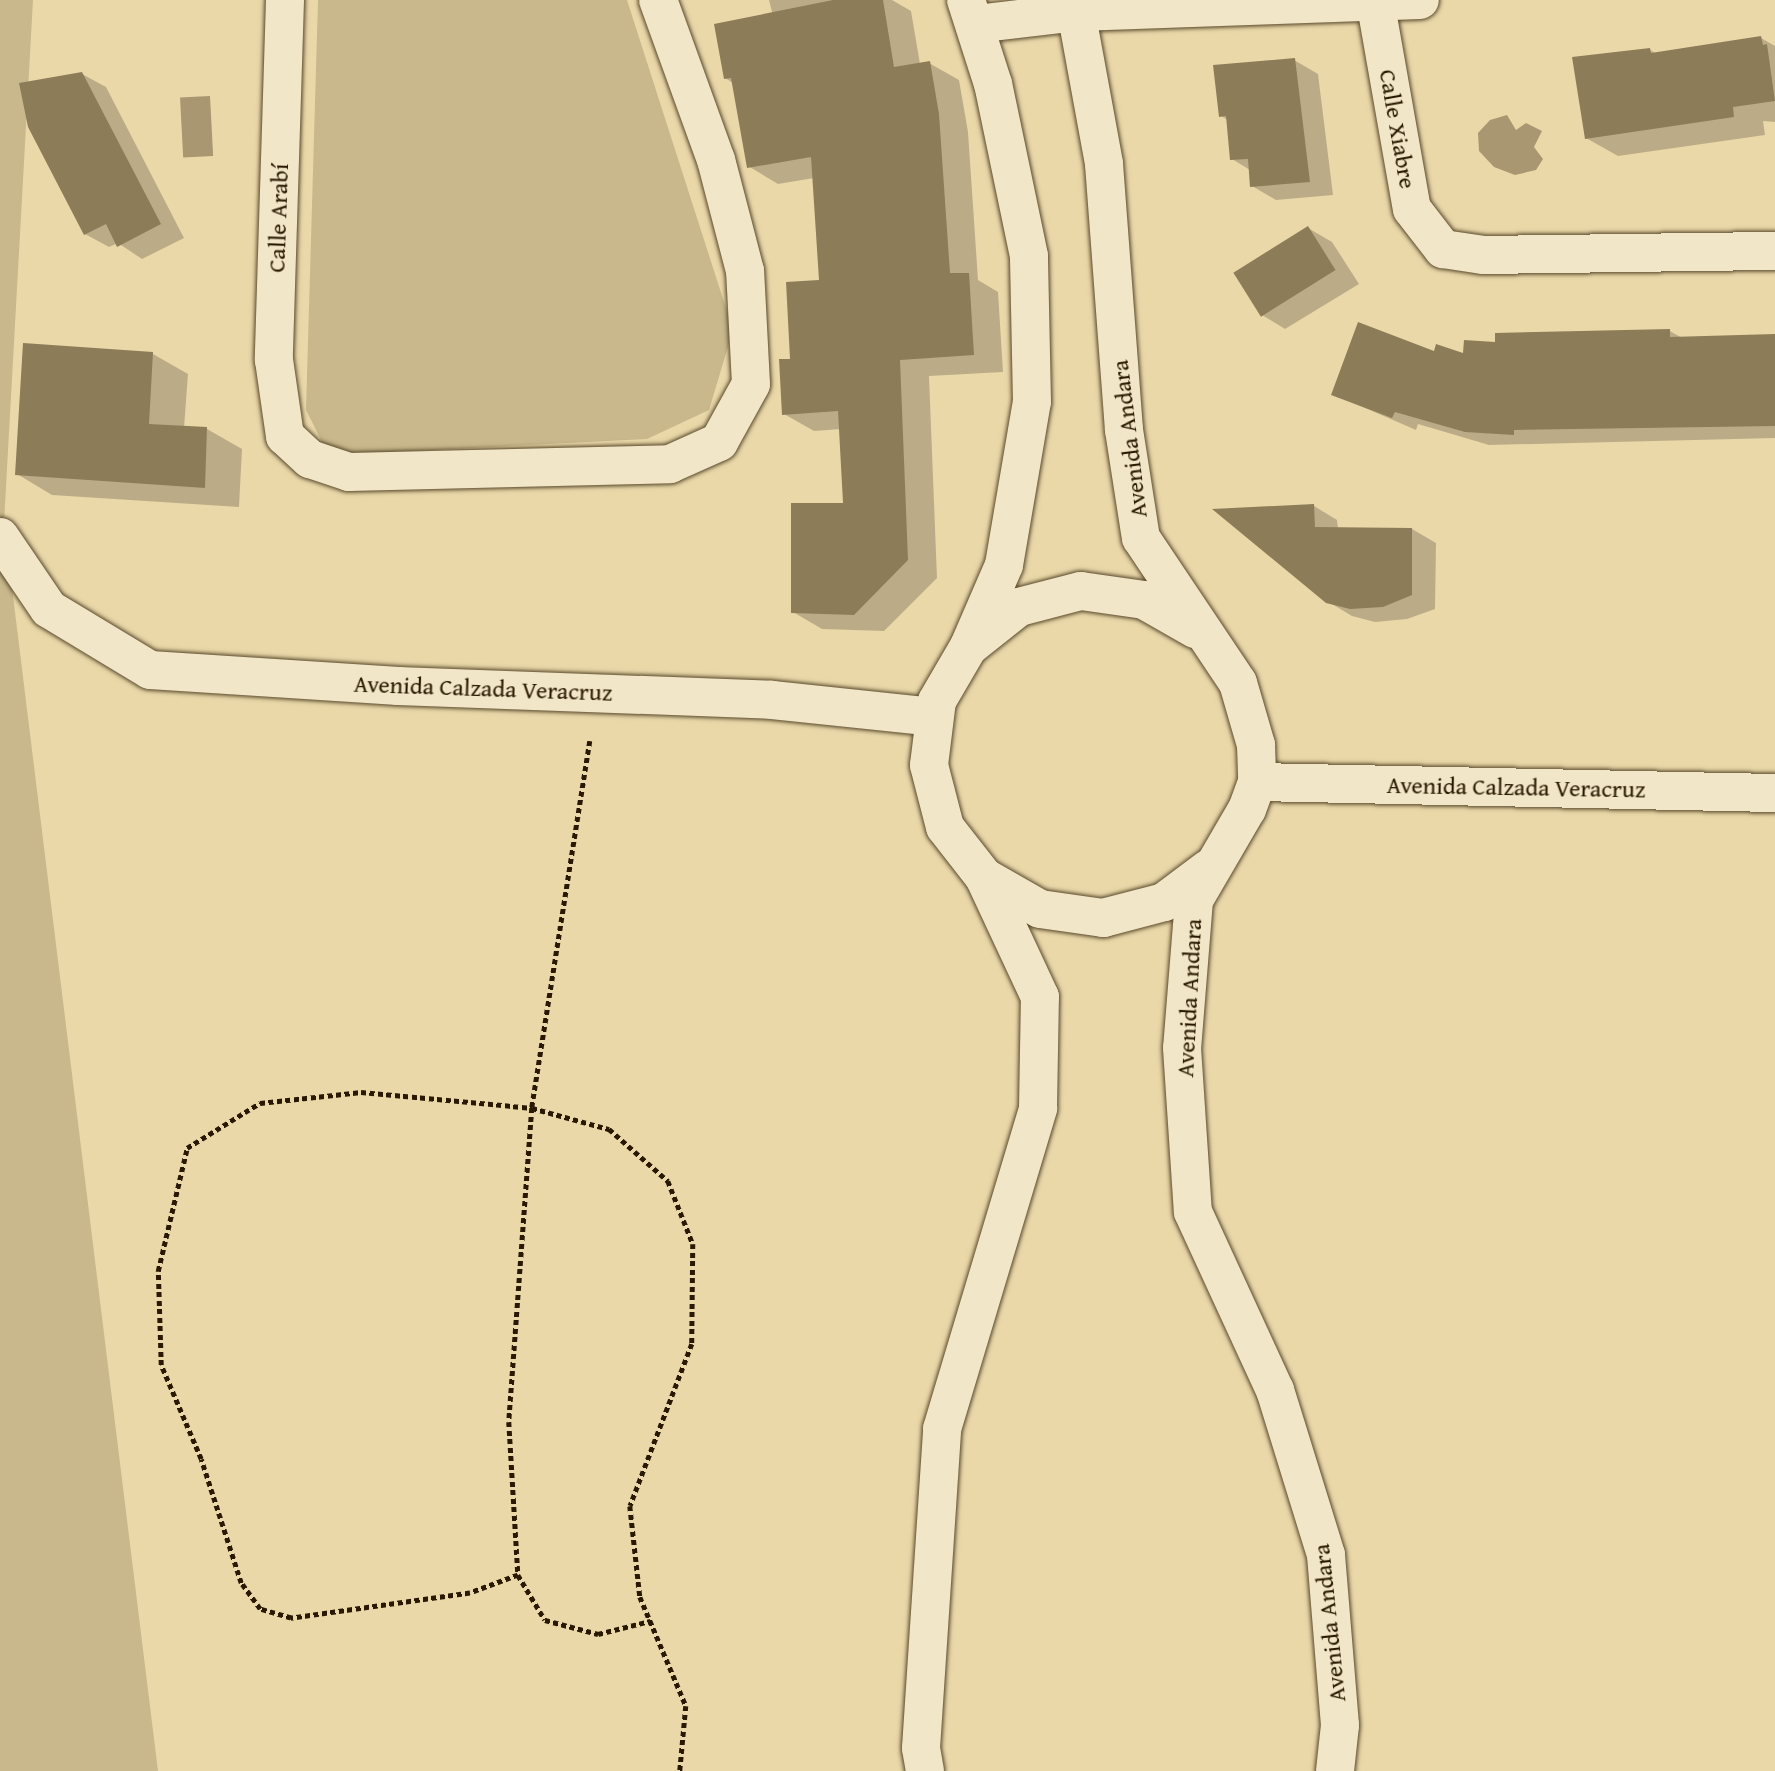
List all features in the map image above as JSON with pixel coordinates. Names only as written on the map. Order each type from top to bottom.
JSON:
[{"type":"street","name":"Calle Arabí","points":[[285,0],[274,360],[285,436],[310,459],[349,471],[670,464],[719,442],[751,384],[745,271],[716,160],[658,0]]},
{"type":"street","points":[[925,1771],[921,1748],[942,1429],[1038,1108],[1040,997],[984,877],[945,827],[929,765],[933,717],[969,646],[1004,565],[1032,402],[1029,256],[971,12],[1076,6],[1420,0]]},
{"type":"street","name":"Calle Xiabre","points":[[1376,2],[1412,209],[1443,248],[1483,254],[1775,251]]},
{"type":"street","name":"Avenida Andara","points":[[1076,6],[1104,164],[1124,430],[1141,538],[1200,632],[1238,683],[1255,745],[1257,782],[1194,900],[1182,1048],[1193,1212],[1275,1390],[1326,1555],[1340,1725],[1335,1771]]},
{"type":"street","name":"Avenida Calzada Veracruz","points":[[0,537],[49,609],[150,670],[398,686],[598,691],[772,700],[933,717]]},
{"type":"street","points":[[969,646],[1019,607],[1081,591],[1144,600],[1200,632]]},
{"type":"street","name":"Avenida Calzada Veracruz","points":[[1257,782],[1775,793]]},
{"type":"street","points":[[984,877],[1040,909],[1103,918],[1164,902],[1216,863]]},
{"type":"path","points":[[598,691],[532,1108],[509,1422],[518,1574],[545,1620],[598,1634],[650,1621]]},
{"type":"path","points":[[518,1574],[470,1593],[291,1618],[260,1609],[241,1583],[201,1459],[161,1366],[158,1271],[187,1147],[260,1103],[361,1092],[532,1108],[609,1129],[668,1181],[693,1244],[692,1344],[630,1506],[640,1597],[686,1706],[680,1771]]},
{"type":"shaded area","points":[[0,0],[33,0],[4,523],[158,1771],[0,1771]]},
{"type":"shaded area","points":[[318,0],[627,0],[733,330],[709,410],[647,439],[353,454],[323,444],[306,410]]},
{"type":"shaded area","points":[[210,96],[213,156],[183,157],[180,98]]},
{"type":"shaded area","points":[[1507,115],[1516,130],[1526,123],[1542,131],[1534,147],[1543,159],[1536,170],[1515,175],[1494,167],[1479,151],[1478,133],[1490,120]]},
{"type":"building","points":[[833,0],[883,0],[894,67],[930,61],[939,114],[950,273],[969,273],[974,355],[900,360],[908,560],[854,615],[791,613],[791,503],[843,503],[838,411],[782,415],[779,359],[790,359],[786,282],[819,280],[811,157],[747,168],[731,78],[724,79],[714,24]]},
{"type":"building","points":[[1761,36],[1763,45],[1767,44],[1775,101],[1733,107],[1734,117],[1585,139],[1572,57],[1650,48],[1651,53]]},
{"type":"building","points":[[1295,58],[1310,182],[1250,187],[1248,159],[1230,160],[1226,116],[1219,117],[1213,65]]},
{"type":"building","points":[[82,72],[161,224],[117,247],[106,224],[84,235],[28,127],[19,83]]},
{"type":"building","points":[[1308,226],[1336,270],[1261,317],[1233,273]]},
{"type":"building","points":[[1358,322],[1434,351],[1436,344],[1463,353],[1464,340],[1495,342],[1495,333],[1670,329],[1670,337],[1775,334],[1775,426],[1514,430],[1514,435],[1465,432],[1395,412],[1392,418],[1331,395]]},
{"type":"building","points":[[23,343],[153,352],[149,424],[207,427],[205,488],[15,475]]},
{"type":"building","points":[[1314,504],[1315,527],[1412,528],[1412,595],[1383,607],[1350,609],[1326,603],[1212,509]]}]
